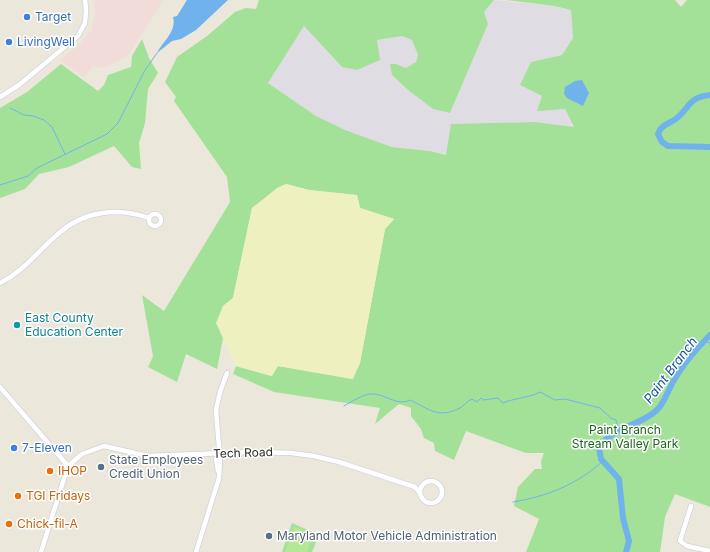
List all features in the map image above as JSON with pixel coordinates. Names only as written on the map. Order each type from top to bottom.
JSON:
[{"type":"street","points":[[0,97],[19,85],[78,36],[85,23],[85,0]]},
{"type":"street","points":[[0,283],[20,270],[58,234],[80,219],[104,212],[114,211],[138,214],[149,218]]},
{"type":"street","points":[[196,552],[219,474],[216,465],[219,454],[216,410],[220,392],[227,373]]},
{"type":"street","points":[[0,387],[68,466],[41,552]]},
{"type":"street","name":"Tech Road","points":[[68,466],[82,454],[104,446],[148,456],[269,452],[314,456],[339,462],[415,487]]},
{"type":"street","points":[[428,481],[436,482],[442,487],[442,496],[438,501],[431,504],[423,500],[415,487],[423,485],[428,481]]},
{"type":"street","points":[[420,493],[423,485]]},
{"type":"street","points":[[690,506],[680,541],[687,546],[710,551]]},
{"type":"street","points":[[685,552],[687,546]]},
{"type":"shaded area","points":[[93,0],[164,0],[127,57],[103,68],[93,66],[84,78],[60,60],[80,44],[91,31],[95,13]]},
{"type":"shaded area","points":[[494,0],[555,6],[571,10],[573,38],[562,55],[531,62],[542,96],[565,109],[574,128],[535,122],[452,124],[447,155],[430,151],[392,147],[345,130],[316,116],[268,83],[304,26],[342,67],[377,40],[402,36],[412,40],[418,54],[416,62],[406,68],[396,64],[392,75],[408,90],[433,109],[450,113],[488,24],[484,12]]},
{"type":"green space","name":"Paint Branch Stream Valley Park","points":[[259,0],[494,0],[484,12],[488,24],[450,113],[433,109],[408,90],[392,75],[390,64],[396,64],[406,68],[416,62],[418,55],[412,40],[402,36],[377,40],[380,60],[357,70],[342,67],[304,26],[268,83],[316,116],[345,130],[392,147],[430,151],[446,155],[451,124],[535,122],[574,127],[565,109],[537,111],[542,96],[520,85],[531,62],[562,55],[573,38],[571,10],[555,6],[505,0],[675,0],[681,7],[687,0],[710,0],[710,507],[675,494],[665,517],[660,552],[526,552],[539,519],[514,506],[518,487],[535,469],[542,469],[541,461],[544,453],[526,453],[466,431],[454,460],[435,451],[434,443],[424,438],[421,429],[411,416],[411,408],[399,404],[375,424],[380,408],[274,392],[233,374],[236,366],[271,376],[278,366],[353,379],[360,363],[385,229],[394,219],[360,208],[357,195],[309,190],[286,184],[252,208],[233,298],[223,306],[217,323],[223,338],[217,369],[186,354],[177,382],[148,367],[153,356],[142,295],[164,311],[230,202],[227,177],[174,101],[176,97],[165,82],[177,57],[207,36],[235,12],[246,8],[256,9]]},
{"type":"green space","points":[[142,39],[149,58],[158,73],[148,89],[145,123],[139,143],[141,169],[132,167],[114,146],[69,167],[39,174],[25,189],[0,198],[0,108],[27,92],[61,64],[98,91],[104,85],[108,75],[131,67],[132,56]]},
{"type":"green space","points":[[292,523],[319,535],[312,552],[282,552]]},
{"type":"green space","points":[[294,527],[314,534],[307,552],[285,552]]},
{"type":"sand","points":[[286,184],[309,190],[357,195],[360,208],[394,219],[385,229],[360,363],[352,379],[278,366],[272,376],[236,366],[216,323],[223,306],[233,298],[252,208],[277,188]]},
{"type":"water","points":[[187,0],[228,0],[196,30],[181,39],[172,41],[157,53],[171,32],[174,22],[173,17],[177,16]]},
{"type":"water","points":[[582,80],[589,93],[583,106],[567,98],[564,94],[565,87],[575,81]]},
{"type":"waterway","points":[[0,185],[28,176],[37,168],[107,134],[118,123],[145,70],[157,53]]},
{"type":"waterway","name":"Paint Branch","points":[[710,95],[694,100],[677,118],[661,128],[658,134],[662,142],[668,146],[710,147]]},
{"type":"waterway","points":[[10,108],[24,115],[33,116],[44,120],[52,127],[65,154]]},
{"type":"waterway","name":"Paint Branch","points":[[626,552],[629,541],[623,518],[619,479],[601,459],[599,448],[611,435],[643,420],[657,410],[682,368],[710,335]]},
{"type":"waterway","name":"Paint Branch","points":[[704,341],[710,343]]},
{"type":"waterway","points":[[344,406],[364,396],[375,394],[400,402],[410,400],[434,412],[446,413],[460,408],[472,399],[477,402],[481,398],[484,400],[498,398],[503,403],[531,396],[540,392],[555,400],[565,399],[600,408],[611,418],[616,420],[618,431]]},
{"type":"waterway","points":[[513,502],[550,493],[572,483],[603,461]]},
{"type":"place","name":"Target","points":[[27,17]]},
{"type":"place","name":"LivingWell","points":[[9,42]]},
{"type":"place","name":"East County Education Center","points":[[17,325]]},
{"type":"place","name":"7-Eleven","points":[[14,448]]},
{"type":"place","name":"State Employees Credit Union","points":[[101,467]]},
{"type":"place","name":"IHOP","points":[[50,471]]},
{"type":"place","name":"TGI Fridays","points":[[18,496]]},
{"type":"place","name":"Chick-fil-A","points":[[9,524]]},
{"type":"place","name":"Maryland Motor Vehicle Administration","points":[[269,536]]}]
